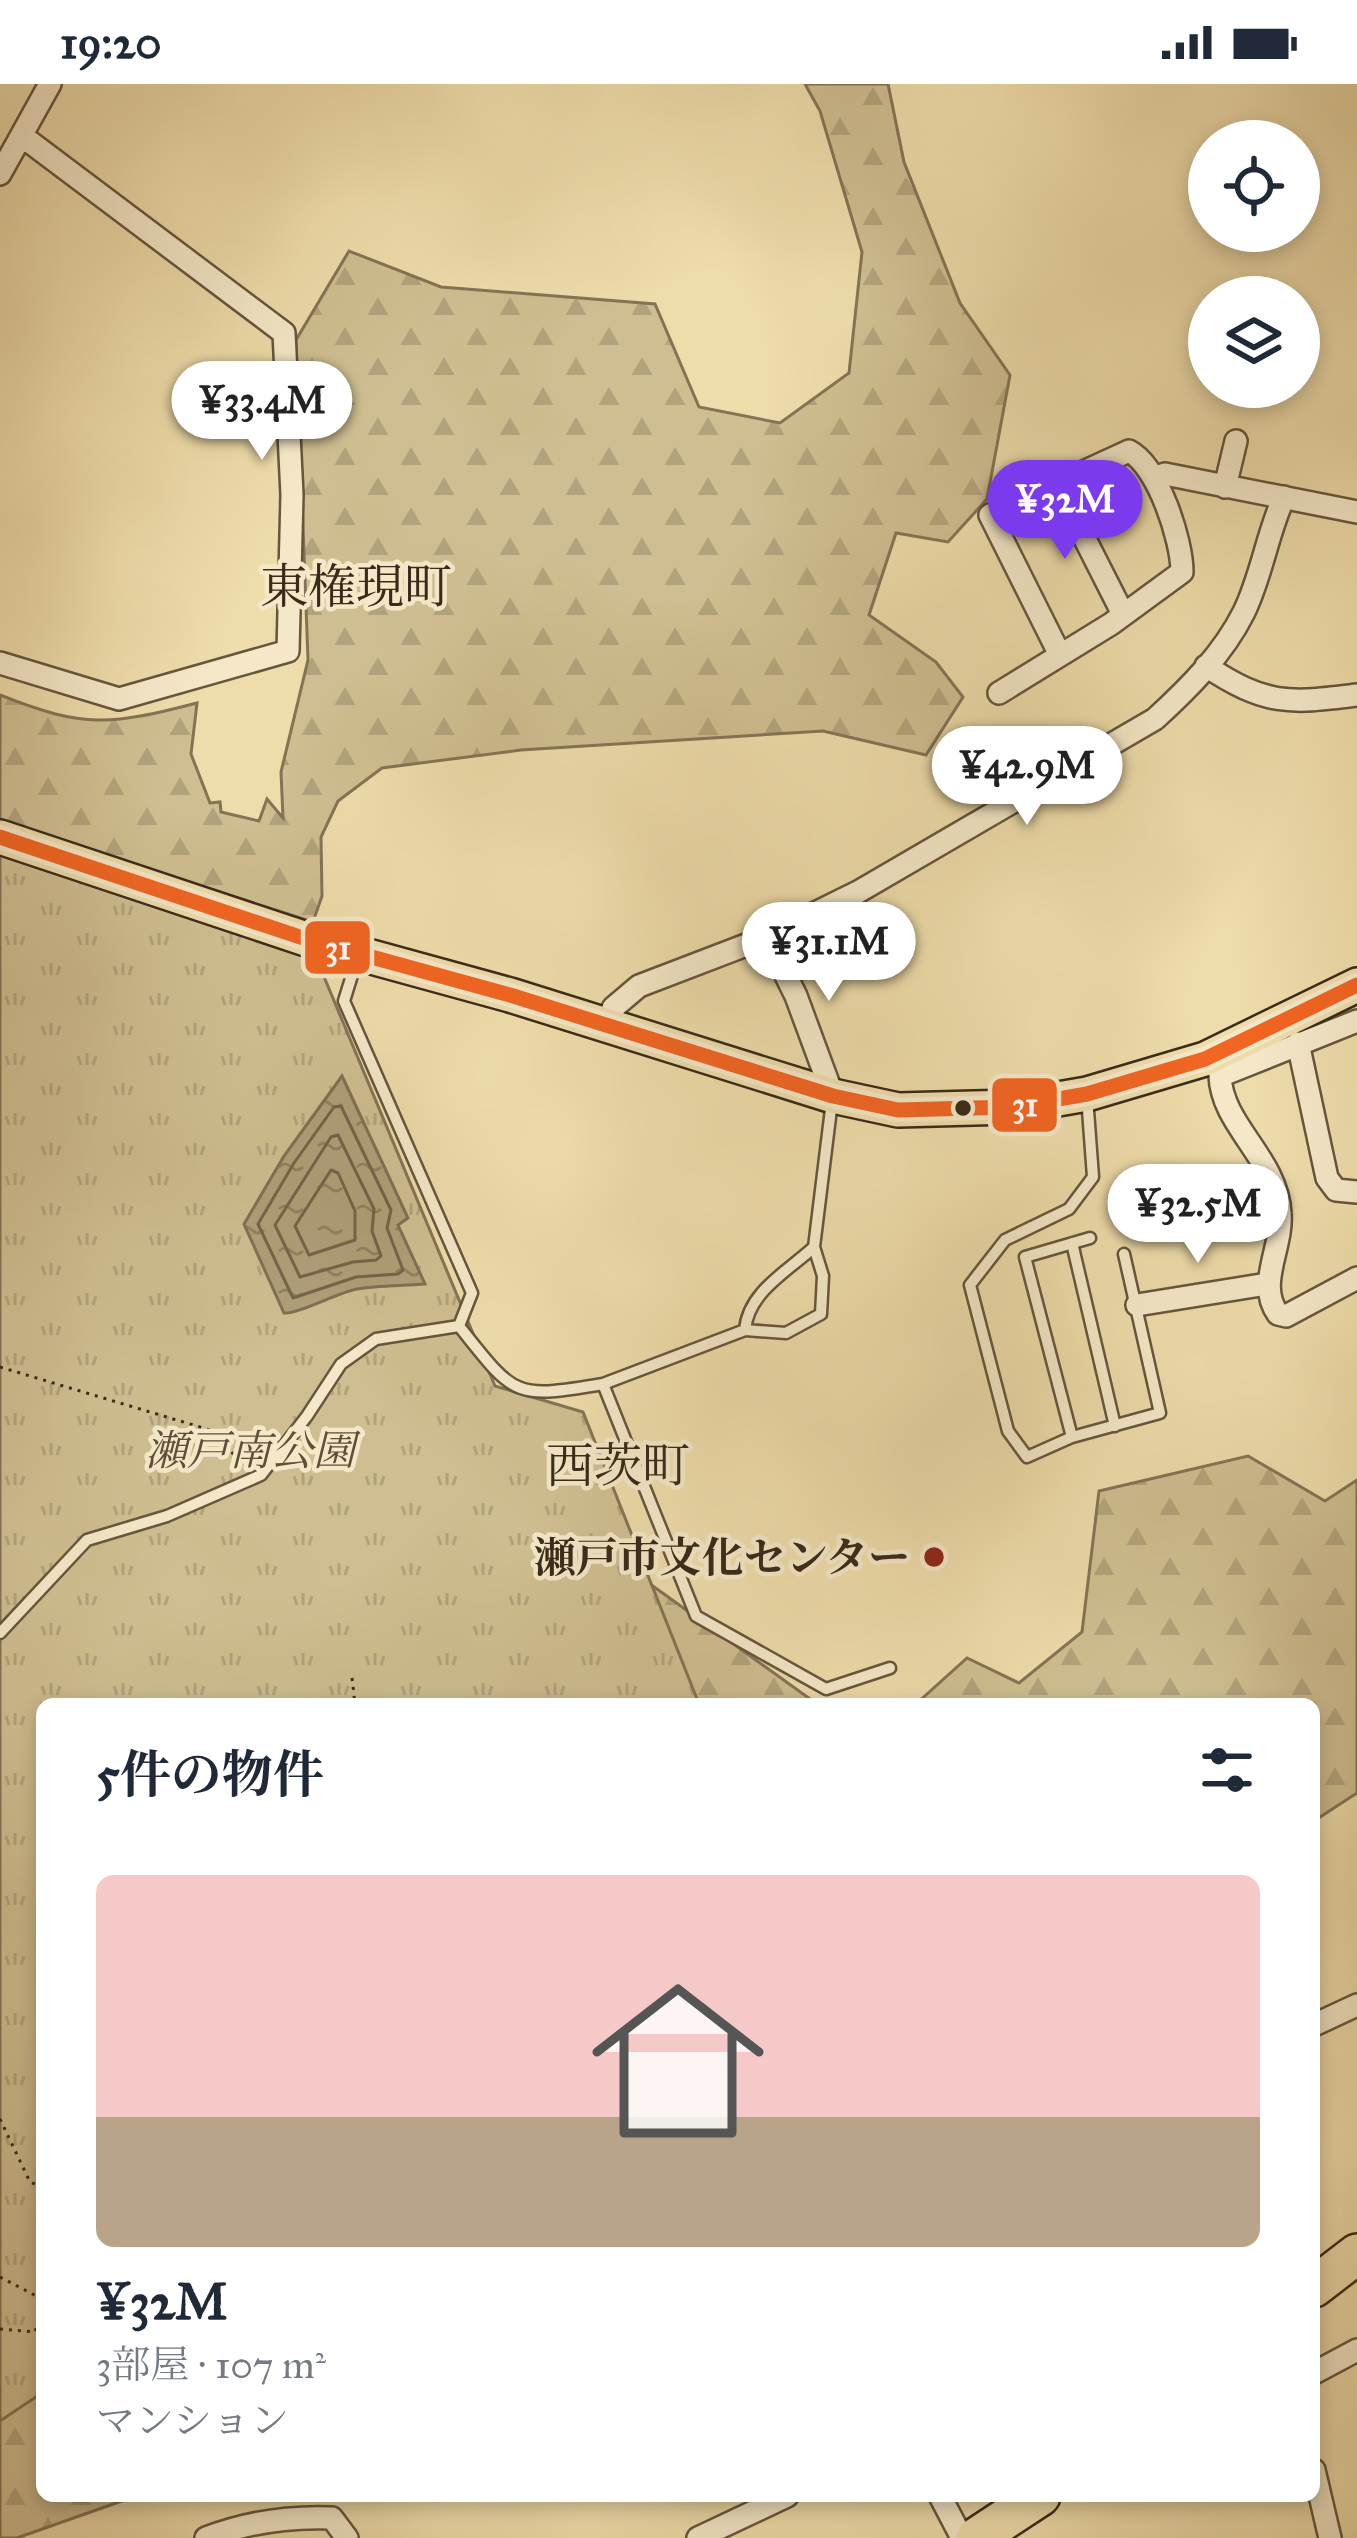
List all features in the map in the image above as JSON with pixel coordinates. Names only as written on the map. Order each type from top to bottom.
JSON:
[{"type":"highway","points":[[1320,2282],[1357,2254]]},
{"type":"highway","points":[[976,2538],[1031,2502]]},
{"type":"main road","points":[[0,837],[359,954],[833,1096],[898,1110],[1012,1106],[1087,1094],[1205,1059],[1357,985]]},
{"type":"street","points":[[0,174],[50,84]]},
{"type":"street","points":[[0,663],[119,699],[288,651],[292,495],[284,333],[22,136]]},
{"type":"street","points":[[1225,487],[1236,441]]},
{"type":"street","points":[[999,693],[1060,655],[1176,580],[1182,572],[1156,478],[1129,452],[990,515],[1060,655]]},
{"type":"street","points":[[1156,478],[1166,474],[1357,512]]},
{"type":"street","points":[[1058,484],[1123,614]]},
{"type":"street","points":[[610,1026],[613,1008],[639,986],[767,937],[858,892],[1155,719],[1189,688],[1244,611],[1283,497]]},
{"type":"street","points":[[1206,665],[1244,692],[1267,698],[1288,702],[1357,695]]},
{"type":"street","points":[[767,937],[796,996],[833,1096]]},
{"type":"street","points":[[1357,1021],[1220,1076],[1221,1096],[1270,1171],[1280,1209],[1280,1243],[1267,1284],[1277,1314],[1286,1316],[1357,1278]]},
{"type":"street","points":[[1298,1043],[1327,1178],[1336,1190],[1357,1192]]},
{"type":"street","points":[[1137,1305],[1267,1284]]},
{"type":"street","points":[[1320,2022],[1357,2005]]},
{"type":"street","points":[[1320,2370],[1357,2350]]},
{"type":"street","points":[[1320,2496],[1330,2538]]},
{"type":"street","points":[[698,2538],[774,2502]]},
{"type":"street","points":[[943,2502],[962,2538]]},
{"type":"street","points":[[206,2538],[236,2526],[289,2516],[332,2518],[347,2538]]},
{"type":"lane","points":[[359,954],[344,1001],[472,1293],[459,1326]]},
{"type":"lane","points":[[1087,1094],[1093,1177],[1069,1209],[1005,1240],[970,1285],[1008,1431],[1027,1457],[1072,1437],[1160,1414],[1124,1254]]},
{"type":"lane","points":[[459,1326],[500,1379],[538,1395],[603,1384],[745,1330],[786,1333],[821,1314],[823,1276],[814,1246],[833,1096]]},
{"type":"lane","points":[[1072,1437],[1025,1257],[1090,1238]]},
{"type":"lane","points":[[1072,1243],[1115,1426]]},
{"type":"lane","points":[[745,1330],[746,1314],[758,1294],[814,1246]]},
{"type":"lane","points":[[0,1633],[88,1540],[166,1516],[261,1475],[308,1416],[340,1364],[376,1339],[459,1326]]},
{"type":"lane","points":[[603,1384],[696,1616],[826,1689],[890,1668]]},
{"type":"path","points":[[0,1366],[220,1433],[240,1460],[239,1485]]},
{"type":"path","points":[[352,1678],[354,1698]]},
{"type":"path","points":[[0,2119],[29,2182],[36,2185]]},
{"type":"path","points":[[0,2277],[36,2296]]},
{"type":"path","points":[[0,2329],[36,2329]]},
{"type":"green space","points":[[805,84],[888,84],[904,162],[960,303],[1010,375],[987,499],[948,542],[896,533],[869,615],[936,662],[963,697],[926,755],[823,731],[521,750],[382,768],[338,801],[321,837],[322,896],[313,922],[0,822],[0,695],[55,714],[98,720],[197,703],[191,754],[210,803],[220,802],[221,812],[259,821],[267,799],[283,818],[281,772],[308,660],[296,340],[349,251],[441,287],[655,304],[699,407],[780,423],[849,373],[862,252],[820,111]]},
{"type":"green space","name":"瀬戸南公園","points":[[0,855],[317,960],[495,1386],[583,1412],[697,1698],[36,1698],[36,2397],[0,2421]]},
{"type":"green space","points":[[1248,1456],[1325,1501],[1357,1480],[1357,1793],[1320,1817],[1320,1698],[923,1698],[967,1658],[1019,1683],[1082,1632],[1099,1491]]},
{"type":"green space","points":[[625,1566],[809,1698],[504,1698]]},
{"type":"green space","points":[[36,1880],[36,2502],[119,2502],[17,2538],[0,2538],[0,1904]]},
{"type":"water","points":[[342,1076],[408,1218],[398,1225],[425,1284],[357,1289],[284,1313],[244,1224],[284,1156]]},
{"type":"transit line","name":"31","points":[[0,837],[306,939],[510,995],[833,1096],[898,1110],[1012,1107],[1087,1094],[1205,1059],[1357,985]]},
{"type":"place","name":"瀬戸市文化センター","points":[[934,1557]]},
{"type":"district","name":"東権現町","points":[[356,586]]},
{"type":"district","name":"西茨町","points":[[618,1465]]}]
